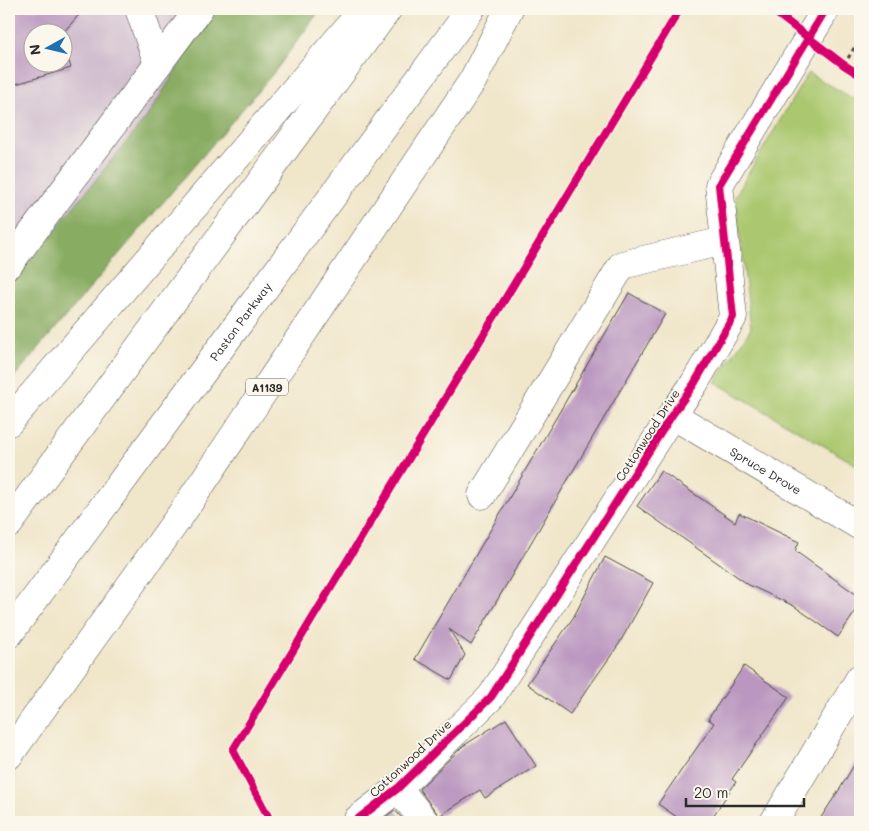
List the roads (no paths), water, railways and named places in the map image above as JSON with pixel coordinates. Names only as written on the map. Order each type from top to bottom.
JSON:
[{"type":"main road","points":[[139,9],[158,64]]},
{"type":"main road","points":[[9,264],[199,9]]},
{"type":"main road","points":[[9,422],[364,9]]},
{"type":"main road","points":[[9,524],[388,9]]},
{"type":"main road","name":"Paston Parkway","points":[[9,634],[472,9]]},
{"type":"main road","name":"A1139","points":[[9,755],[182,513],[468,88],[509,9]]},
{"type":"main road","name":"Cottonwood Drive","points":[[358,820],[398,788],[491,697],[672,415],[694,384],[733,317],[719,185],[826,9]]},
{"type":"main road","points":[[482,495],[622,266],[724,241]]},
{"type":"main road","name":"Spruce Drove","points":[[672,415],[860,526]]},
{"type":"main road","points":[[774,822],[860,678]]},
{"type":"main road","points":[[398,788],[425,822]]}]
